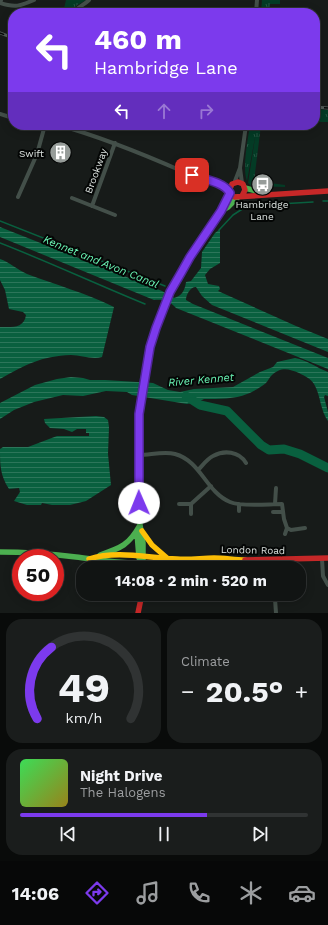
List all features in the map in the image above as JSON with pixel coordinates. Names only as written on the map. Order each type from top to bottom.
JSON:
[{"type":"main road","points":[[142,561],[140,529],[139,414],[150,347],[170,292],[190,257],[221,211],[229,192],[229,187],[233,182],[265,194]]},
{"type":"main road","points":[[221,211],[228,207],[244,192],[244,186]]},
{"type":"main road","points":[[229,192],[233,196],[257,196],[265,194],[328,191]]},
{"type":"main road","points":[[98,556],[124,547],[131,541],[140,529]]},
{"type":"main road","points":[[140,529],[152,545],[167,558]]},
{"type":"main road","name":"London Road","points":[[0,552],[40,554],[102,561]]},
{"type":"main road","name":"London Road","points":[[89,559],[98,556],[141,556],[177,559],[216,558],[252,561],[325,559]]},
{"type":"main road","name":"London Road","points":[[170,561],[177,559]]},
{"type":"main road","points":[[138,613],[141,601]]},
{"type":"street","points":[[1,0],[0,3],[13,8]]},
{"type":"street","points":[[18,8],[34,0]]},
{"type":"street","points":[[79,8],[89,0]]},
{"type":"street","points":[[18,197],[37,154],[44,130]]},
{"type":"street","points":[[75,130],[115,142],[192,175],[219,184],[229,192]]},
{"type":"street","points":[[219,184],[233,182],[240,168],[245,130]]},
{"type":"street","name":"Brookway","points":[[92,206],[115,142]]},
{"type":"street","points":[[240,168],[244,186]]},
{"type":"street","name":"Brookway","points":[[72,198],[115,215]]},
{"type":"street","points":[[139,455],[170,453],[187,459],[199,469],[211,486],[227,501],[239,504],[282,504],[287,528],[285,534]]},
{"type":"street","points":[[199,469],[214,456],[222,453],[244,456],[246,463]]},
{"type":"street","points":[[179,504],[191,504],[211,486]]},
{"type":"street","points":[[275,504],[276,488]]},
{"type":"street","points":[[191,504],[191,514]]},
{"type":"street","points":[[239,504],[239,511]]},
{"type":"street","points":[[273,512],[283,512]]},
{"type":"street","points":[[287,528],[291,530],[305,528]]},
{"type":"street","points":[[325,559],[323,576],[328,585]]},
{"type":"street","points":[[275,601],[276,613]]},
{"type":"green space","points":[[66,0],[86,0],[74,8],[64,8]]},
{"type":"green space","points":[[262,0],[280,0],[280,4],[270,4],[270,8],[261,8]]},
{"type":"green space","points":[[320,109],[328,110],[328,122],[320,122]]},
{"type":"green space","points":[[249,130],[260,130],[254,181],[285,185],[285,187],[251,186],[248,183],[256,132],[247,181],[245,161]]},
{"type":"shaded area","points":[[0,227],[162,291],[174,298],[181,294],[184,290],[186,282],[191,281],[201,268],[202,252],[215,233],[220,229],[220,263],[210,269],[205,275],[208,284],[219,286],[220,289],[218,291],[328,339],[328,352],[212,305],[202,296],[196,287],[192,288],[186,300],[328,358],[328,369],[176,308],[166,301],[154,300],[0,237]]},
{"type":"shaded area","points":[[0,259],[27,274],[82,293],[114,307],[102,357],[94,358],[71,355],[51,357],[34,362],[0,379],[0,327],[13,327],[20,325],[25,320],[26,315],[23,312],[9,309],[5,290],[0,280]]},
{"type":"shaded area","points":[[295,358],[304,360],[328,372],[328,396],[325,395],[324,397],[328,412],[328,421],[323,412],[318,393],[313,382],[299,373],[285,369],[275,373],[266,383],[257,389],[237,397],[204,399],[187,404],[132,395],[127,392],[106,391],[83,396],[63,395],[34,402],[14,410],[0,419],[0,403],[35,385],[57,379],[71,377],[90,380],[153,383],[168,390],[180,392],[194,389],[233,387],[260,372],[273,367],[277,362]]},
{"type":"shaded area","points":[[96,416],[104,417],[108,420],[108,454],[111,485],[86,501],[70,505],[52,505],[42,503],[41,505],[27,505],[14,501],[20,492],[19,488],[9,489],[6,484],[1,470],[0,449],[3,447],[28,447],[57,436],[89,436],[89,433],[86,433],[86,429],[77,429],[72,432],[64,429],[50,428],[45,423],[44,419]]},
{"type":"waterway","points":[[323,201],[328,201]]},
{"type":"waterway","points":[[219,230],[233,215],[247,206],[313,202]]},
{"type":"waterway","name":"Kennet and Avon Canal","points":[[0,221],[165,286]]},
{"type":"waterway","points":[[0,243],[145,304]]},
{"type":"waterway","points":[[186,396],[200,405],[227,411],[261,445],[269,450],[284,449],[300,454],[328,468]]},
{"type":"railway","points":[[0,33],[8,36]]},
{"type":"railway","points":[[320,107],[328,108]]},
{"type":"traffic: fast","points":[[245,188],[264,193]]},
{"type":"traffic: fast","points":[[143,561],[143,543],[138,494],[139,429],[141,399],[150,347],[155,328],[170,292],[190,257],[221,211],[230,193]]},
{"type":"traffic: fast","points":[[221,211],[228,207],[238,197]]},
{"type":"traffic: fast","points":[[100,555],[124,545],[132,537],[140,525]]},
{"type":"traffic: fast","points":[[137,533],[139,558]]},
{"type":"traffic: fast","points":[[0,552],[48,554],[125,563],[149,563],[174,560]]},
{"type":"traffic: slow","points":[[142,531],[152,545],[167,558]]},
{"type":"traffic: slow","points":[[89,559],[110,555],[133,555],[182,559],[214,558],[245,560]]},
{"type":"traffic: jam","points":[[242,196],[245,190],[243,184],[238,182],[232,184],[229,191],[231,195],[235,197],[328,191]]},
{"type":"traffic: jam","points":[[245,560],[328,558]]},
{"type":"traffic: jam","points":[[138,613],[141,601]]},
{"type":"place","name":"Swift","points":[[60,153]]},
{"type":"place","name":"Hambridge Lane","points":[[262,184]]},
{"type":"route","points":[[139,503],[139,414],[150,347],[170,292],[190,257],[221,211],[230,193],[219,184],[192,175]]},
{"type":"water label","name":"River Kennet","points":[[201,380]]}]
